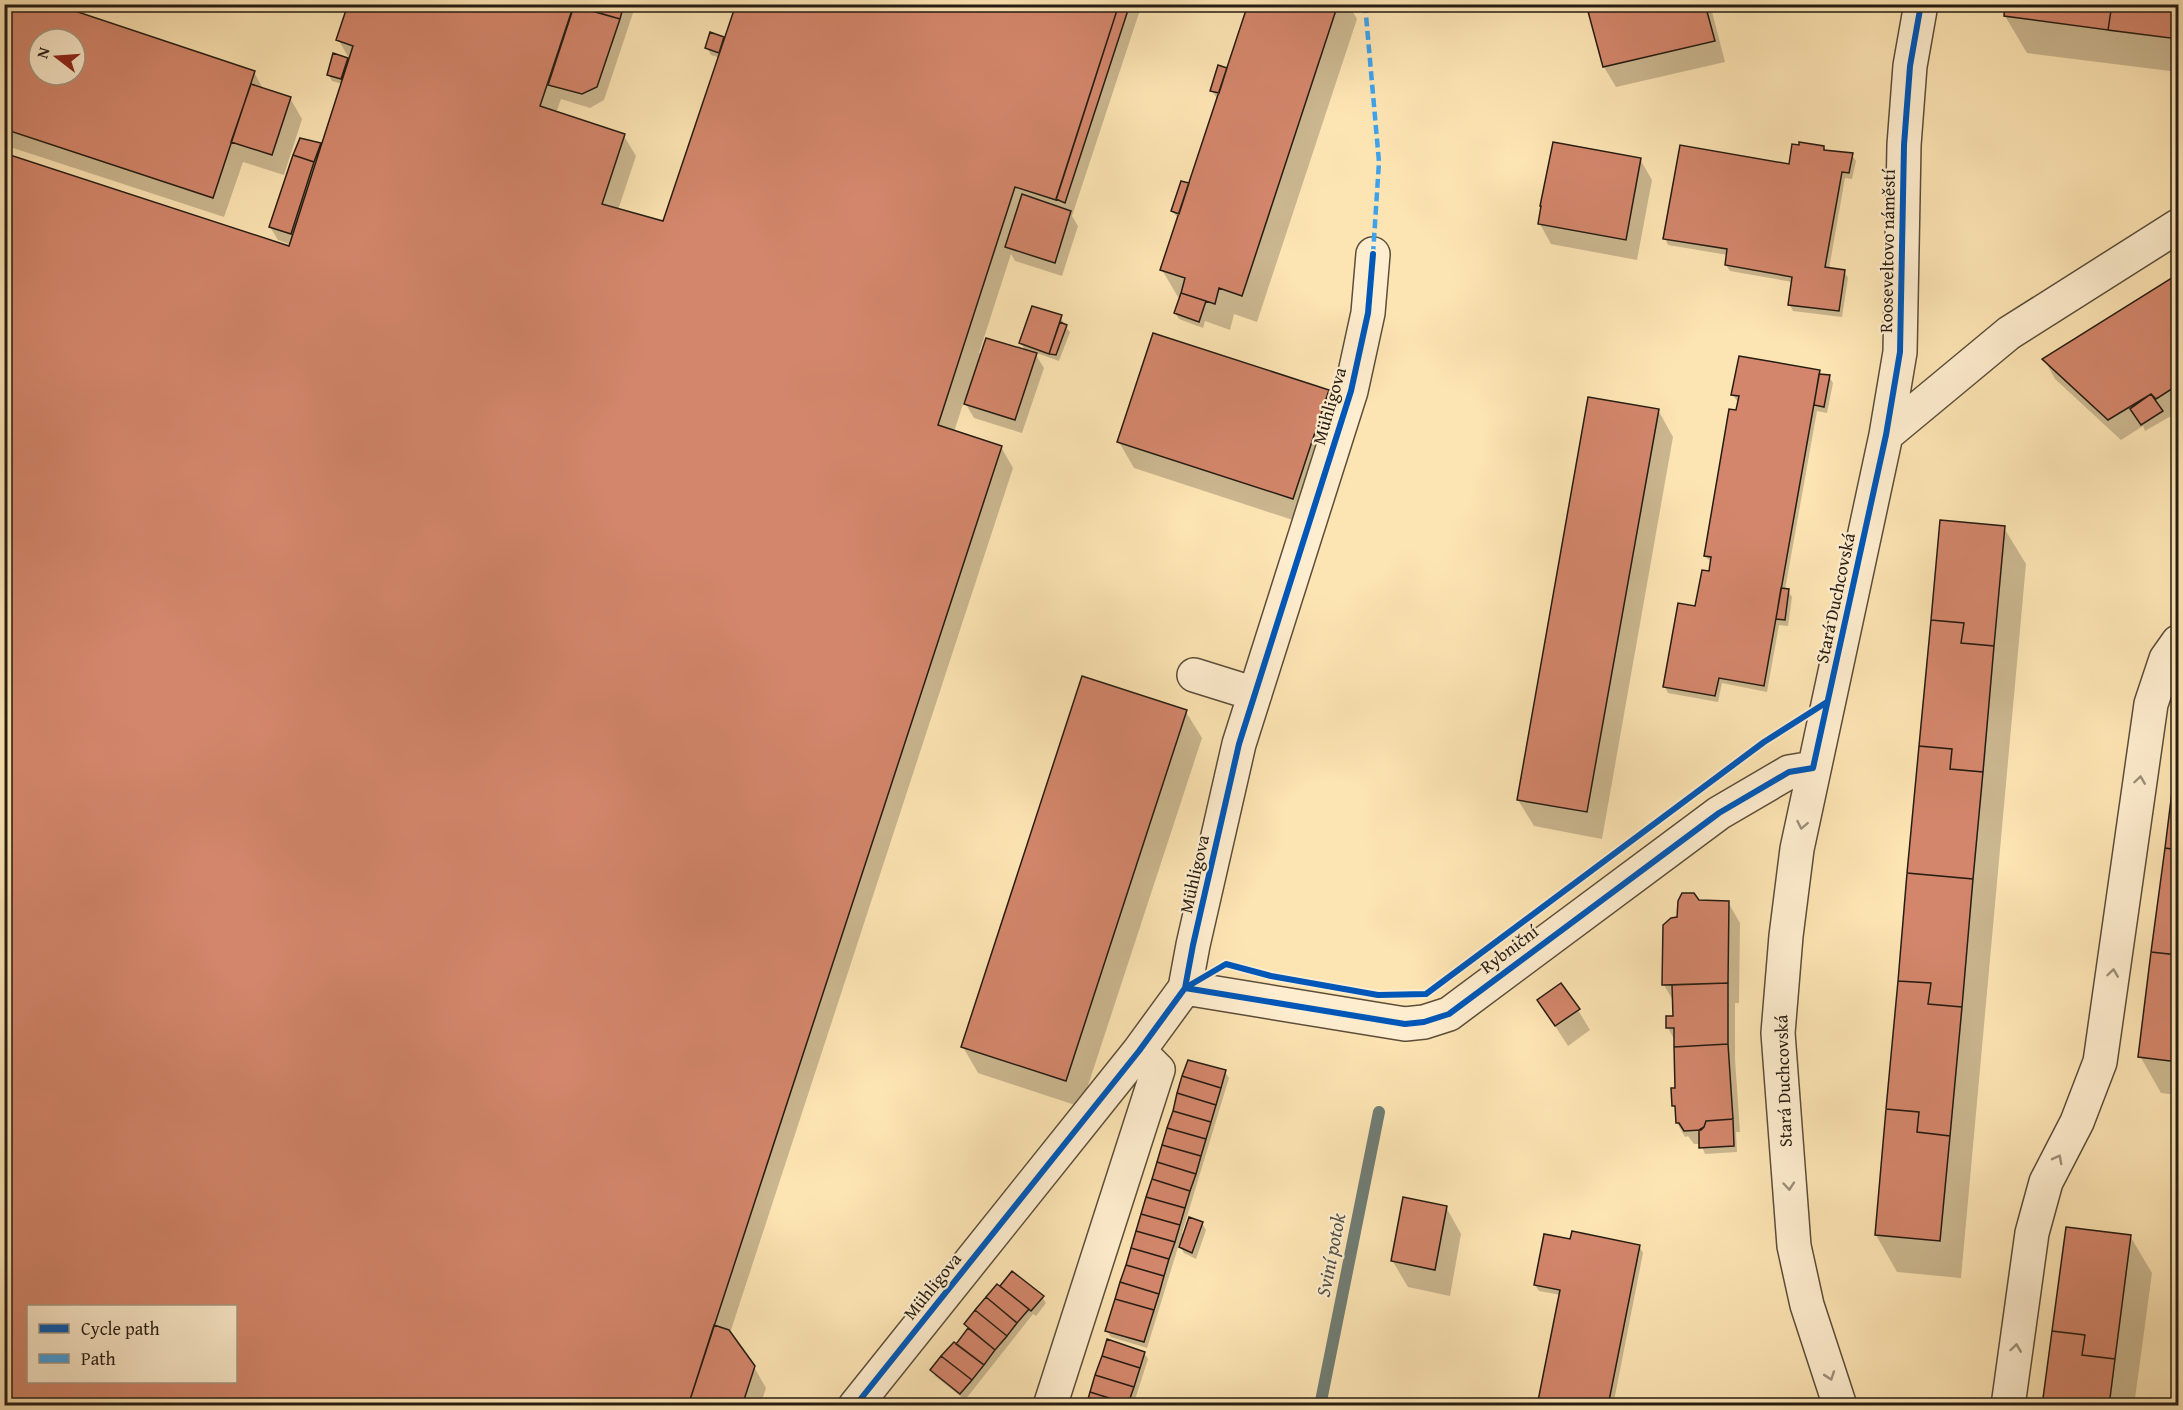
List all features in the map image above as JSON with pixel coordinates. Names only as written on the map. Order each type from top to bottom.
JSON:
[{"type":"street","name":"Rooseveltovo náměstí","points":[[1886,435],[1900,352],[1904,144],[1910,66],[1921,4]]},
{"type":"street","points":[[1886,435],[2009,333],[2178,226]]},
{"type":"street","name":"Mühligova","points":[[855,1406],[1139,1051],[1185,988],[1239,744],[1350,392],[1368,314],[1373,254]]},
{"type":"street","name":"Stará Duchcovská","points":[[1840,1406],[1807,1305],[1794,1246],[1778,1033],[1795,860],[1886,435]]},
{"type":"street","points":[[2008,1406],[2032,1233],[2046,1182],[2078,1122],[2100,1062],[2151,704],[2166,659],[2178,642]]},
{"type":"street","points":[[1194,675],[1255,694]]},
{"type":"street","name":"Rybniční","points":[[1185,988],[1405,1024],[1424,1022],[1449,1014],[1719,813],[1789,772],[1813,768]]},
{"type":"street","points":[[1050,1406],[1158,1070],[1139,1051]]},
{"type":"building","points":[[4,4],[54,4],[255,71],[213,198],[4,129]]},
{"type":"building","points":[[348,4],[574,4],[540,106],[625,134],[602,204],[663,221],[736,4],[1119,4],[1056,200],[1015,187],[938,425],[1002,446],[688,1406],[4,1406],[4,153],[289,246],[353,46],[336,40]]},
{"type":"building","points":[[580,4],[624,4],[620,19],[579,7]]},
{"type":"building","points":[[1119,4],[1130,4],[1065,203],[1056,199]]},
{"type":"building","points":[[1248,4],[1338,4],[1242,296],[1219,288],[1215,304],[1181,293],[1185,278],[1160,270]]},
{"type":"building","points":[[1586,4],[1705,4],[1715,41],[1603,67]]},
{"type":"building","points":[[2005,4],[2112,4],[2108,30],[2004,16]]},
{"type":"building","points":[[2112,4],[2178,4],[2178,39],[2108,30]]},
{"type":"building","points":[[574,6],[620,19],[597,87],[582,94],[548,85]]},
{"type":"building","points":[[710,32],[724,37],[719,53],[705,48]]},
{"type":"building","points":[[333,53],[348,58],[341,79],[327,75]]},
{"type":"building","points":[[1218,65],[1227,68],[1219,93],[1210,91]]},
{"type":"building","points":[[251,84],[291,97],[272,155],[231,142]]},
{"type":"building","points":[[300,138],[321,143],[314,162],[293,155]]},
{"type":"building","points":[[1553,142],[1641,158],[1626,240],[1538,224]]},
{"type":"building","points":[[1799,142],[1824,146],[1824,150],[1853,153],[1849,173],[1842,172],[1825,267],[1845,270],[1839,311],[1788,305],[1792,277],[1725,265],[1727,249],[1663,239],[1680,145],[1789,164],[1792,144],[1799,145]]},
{"type":"building","points":[[293,155],[314,162],[291,234],[269,227]]},
{"type":"building","points":[[1181,181],[1189,183],[1179,214],[1171,211]]},
{"type":"building","points":[[1022,194],[1071,211],[1055,263],[1005,247]]},
{"type":"building","points":[[2178,274],[2178,385],[2156,399],[2151,394],[2108,420],[2042,359]]},
{"type":"building","points":[[1181,293],[1206,301],[1199,322],[1174,313]]},
{"type":"building","points":[[1032,306],[1062,315],[1049,354],[1019,343]]},
{"type":"building","points":[[1060,322],[1067,325],[1056,355],[1049,354]]},
{"type":"building","points":[[1153,333],[1329,390],[1293,499],[1117,442]]},
{"type":"building","points":[[986,338],[1037,353],[1015,420],[964,404]]},
{"type":"building","points":[[1739,356],[1820,370],[1764,686],[1719,678],[1715,696],[1663,687],[1678,603],[1695,606],[1702,570],[1709,571],[1711,557],[1704,556],[1729,409],[1736,410],[1739,396],[1731,395]]},
{"type":"building","points":[[1819,374],[1830,375],[1824,407],[1814,405]]},
{"type":"building","points":[[2151,394],[2163,411],[2141,425],[2130,409]]},
{"type":"building","points":[[1588,397],[1659,409],[1587,812],[1517,800]]},
{"type":"building","points":[[1940,520],[2005,526],[1994,646],[1961,643],[1964,623],[1931,620]]},
{"type":"building","points":[[1781,588],[1789,589],[1785,620],[1776,619]]},
{"type":"building","points":[[1931,620],[1964,623],[1961,643],[1994,646],[1983,772],[1950,769],[1952,749],[1919,746]]},
{"type":"building","points":[[1082,676],[1187,710],[1066,1081],[961,1047]]},
{"type":"building","points":[[2178,743],[2178,850],[2165,848]]},
{"type":"building","points":[[1919,746],[1952,749],[1950,769],[1983,772],[1973,879],[1907,873]]},
{"type":"building","points":[[2165,848],[2178,850],[2178,955],[2151,952]]},
{"type":"building","points":[[1907,873],[1973,879],[1962,1007],[1928,1004],[1931,983],[1898,981]]},
{"type":"building","points":[[1682,893],[1694,893],[1699,900],[1729,901],[1728,983],[1662,985],[1663,925],[1671,918],[1677,917],[1678,901]]},
{"type":"building","points":[[2151,952],[2178,955],[2178,1062],[2138,1057]]},
{"type":"building","points":[[1898,981],[1931,983],[1928,1004],[1962,1007],[1950,1136],[1917,1132],[1919,1112],[1886,1109]]},
{"type":"building","points":[[1561,983],[1580,1009],[1555,1026],[1537,1000]]},
{"type":"building","points":[[1728,983],[1728,1044],[1674,1047],[1674,1028],[1666,1028],[1666,1016],[1673,1016],[1672,985]]},
{"type":"building","points":[[1728,1044],[1733,1119],[1706,1121],[1701,1130],[1684,1131],[1679,1123],[1676,1123],[1675,1106],[1672,1106],[1671,1088],[1675,1088],[1674,1047]]},
{"type":"building","points":[[1188,1060],[1226,1070],[1221,1088],[1182,1076]]},
{"type":"building","points":[[1182,1076],[1221,1088],[1216,1105],[1177,1093]]},
{"type":"building","points":[[1177,1093],[1216,1105],[1211,1122],[1173,1111]]},
{"type":"building","points":[[1886,1109],[1919,1112],[1917,1132],[1950,1136],[1940,1241],[1875,1235]]},
{"type":"building","points":[[1173,1111],[1211,1122],[1206,1139],[1167,1128]]},
{"type":"building","points":[[1733,1119],[1734,1146],[1699,1148],[1699,1130],[1704,1127],[1706,1121]]},
{"type":"building","points":[[1167,1128],[1206,1139],[1201,1156],[1162,1145]]},
{"type":"building","points":[[1162,1145],[1201,1156],[1196,1174],[1157,1162]]},
{"type":"building","points":[[1157,1162],[1196,1174],[1190,1191],[1152,1179]]},
{"type":"building","points":[[1152,1179],[1190,1191],[1185,1208],[1146,1197]]},
{"type":"building","points":[[1146,1197],[1185,1208],[1180,1225],[1141,1214]]},
{"type":"building","points":[[1403,1197],[1447,1206],[1435,1270],[1391,1261]]},
{"type":"building","points":[[1141,1214],[1180,1225],[1175,1242],[1136,1231]]},
{"type":"building","points":[[1189,1217],[1203,1222],[1192,1253],[1179,1247]]},
{"type":"building","points":[[2066,1227],[2131,1235],[2115,1359],[2082,1355],[2085,1335],[2052,1331]]},
{"type":"building","points":[[1136,1231],[1175,1242],[1169,1259],[1131,1248]]},
{"type":"building","points":[[1572,1231],[1640,1245],[1608,1406],[1537,1406],[1560,1290],[1534,1285],[1544,1234],[1570,1239]]},
{"type":"building","points":[[1131,1248],[1169,1259],[1164,1276],[1126,1265]]},
{"type":"building","points":[[1126,1265],[1164,1276],[1159,1294],[1120,1282]]},
{"type":"building","points":[[1012,1271],[1044,1296],[1031,1311],[1000,1286]]},
{"type":"building","points":[[1120,1282],[1159,1294],[1154,1310],[1115,1299]]},
{"type":"building","points":[[997,1284],[1029,1309],[1017,1323],[986,1297]]},
{"type":"building","points":[[986,1297],[1017,1323],[1007,1336],[975,1310]]},
{"type":"building","points":[[1115,1299],[1154,1310],[1144,1342],[1105,1331]]},
{"type":"building","points":[[975,1310],[1007,1336],[995,1350],[964,1324]]},
{"type":"building","points":[[714,1325],[729,1330],[755,1366],[742,1406],[688,1406]]},
{"type":"building","points":[[968,1328],[995,1350],[984,1365],[956,1344]]},
{"type":"building","points":[[2052,1331],[2085,1335],[2082,1355],[2115,1359],[2109,1406],[2042,1406]]},
{"type":"building","points":[[1107,1339],[1145,1352],[1140,1368],[1102,1356]]},
{"type":"building","points":[[954,1342],[984,1365],[972,1380],[941,1356]]},
{"type":"building","points":[[941,1356],[972,1380],[960,1394],[930,1370]]},
{"type":"building","points":[[1102,1356],[1140,1368],[1134,1387],[1095,1375]]},
{"type":"building","points":[[1095,1375],[1134,1387],[1128,1404],[1090,1392]]},
{"type":"building","points":[[1090,1392],[1128,1404],[1127,1406],[1086,1406]]},
{"type":"waterway","name":"Sviní potok","points":[[1320,1406],[1379,1112]]},
{"type":"marked path","points":[[1365,4],[1379,162],[1373,254]]},
{"type":"cycle path","points":[[1185,988],[1405,1024],[1424,1022],[1449,1014],[1719,813],[1789,772],[1813,768],[1886,435],[1900,352],[1904,145],[1910,66],[1921,4]]},
{"type":"cycle path","points":[[855,1406],[1139,1051],[1185,988],[1239,744],[1351,391],[1368,313],[1373,254]]},
{"type":"cycle path","points":[[1185,988],[1226,964],[1271,976],[1378,995],[1426,994],[1764,742],[1827,702]]}]
